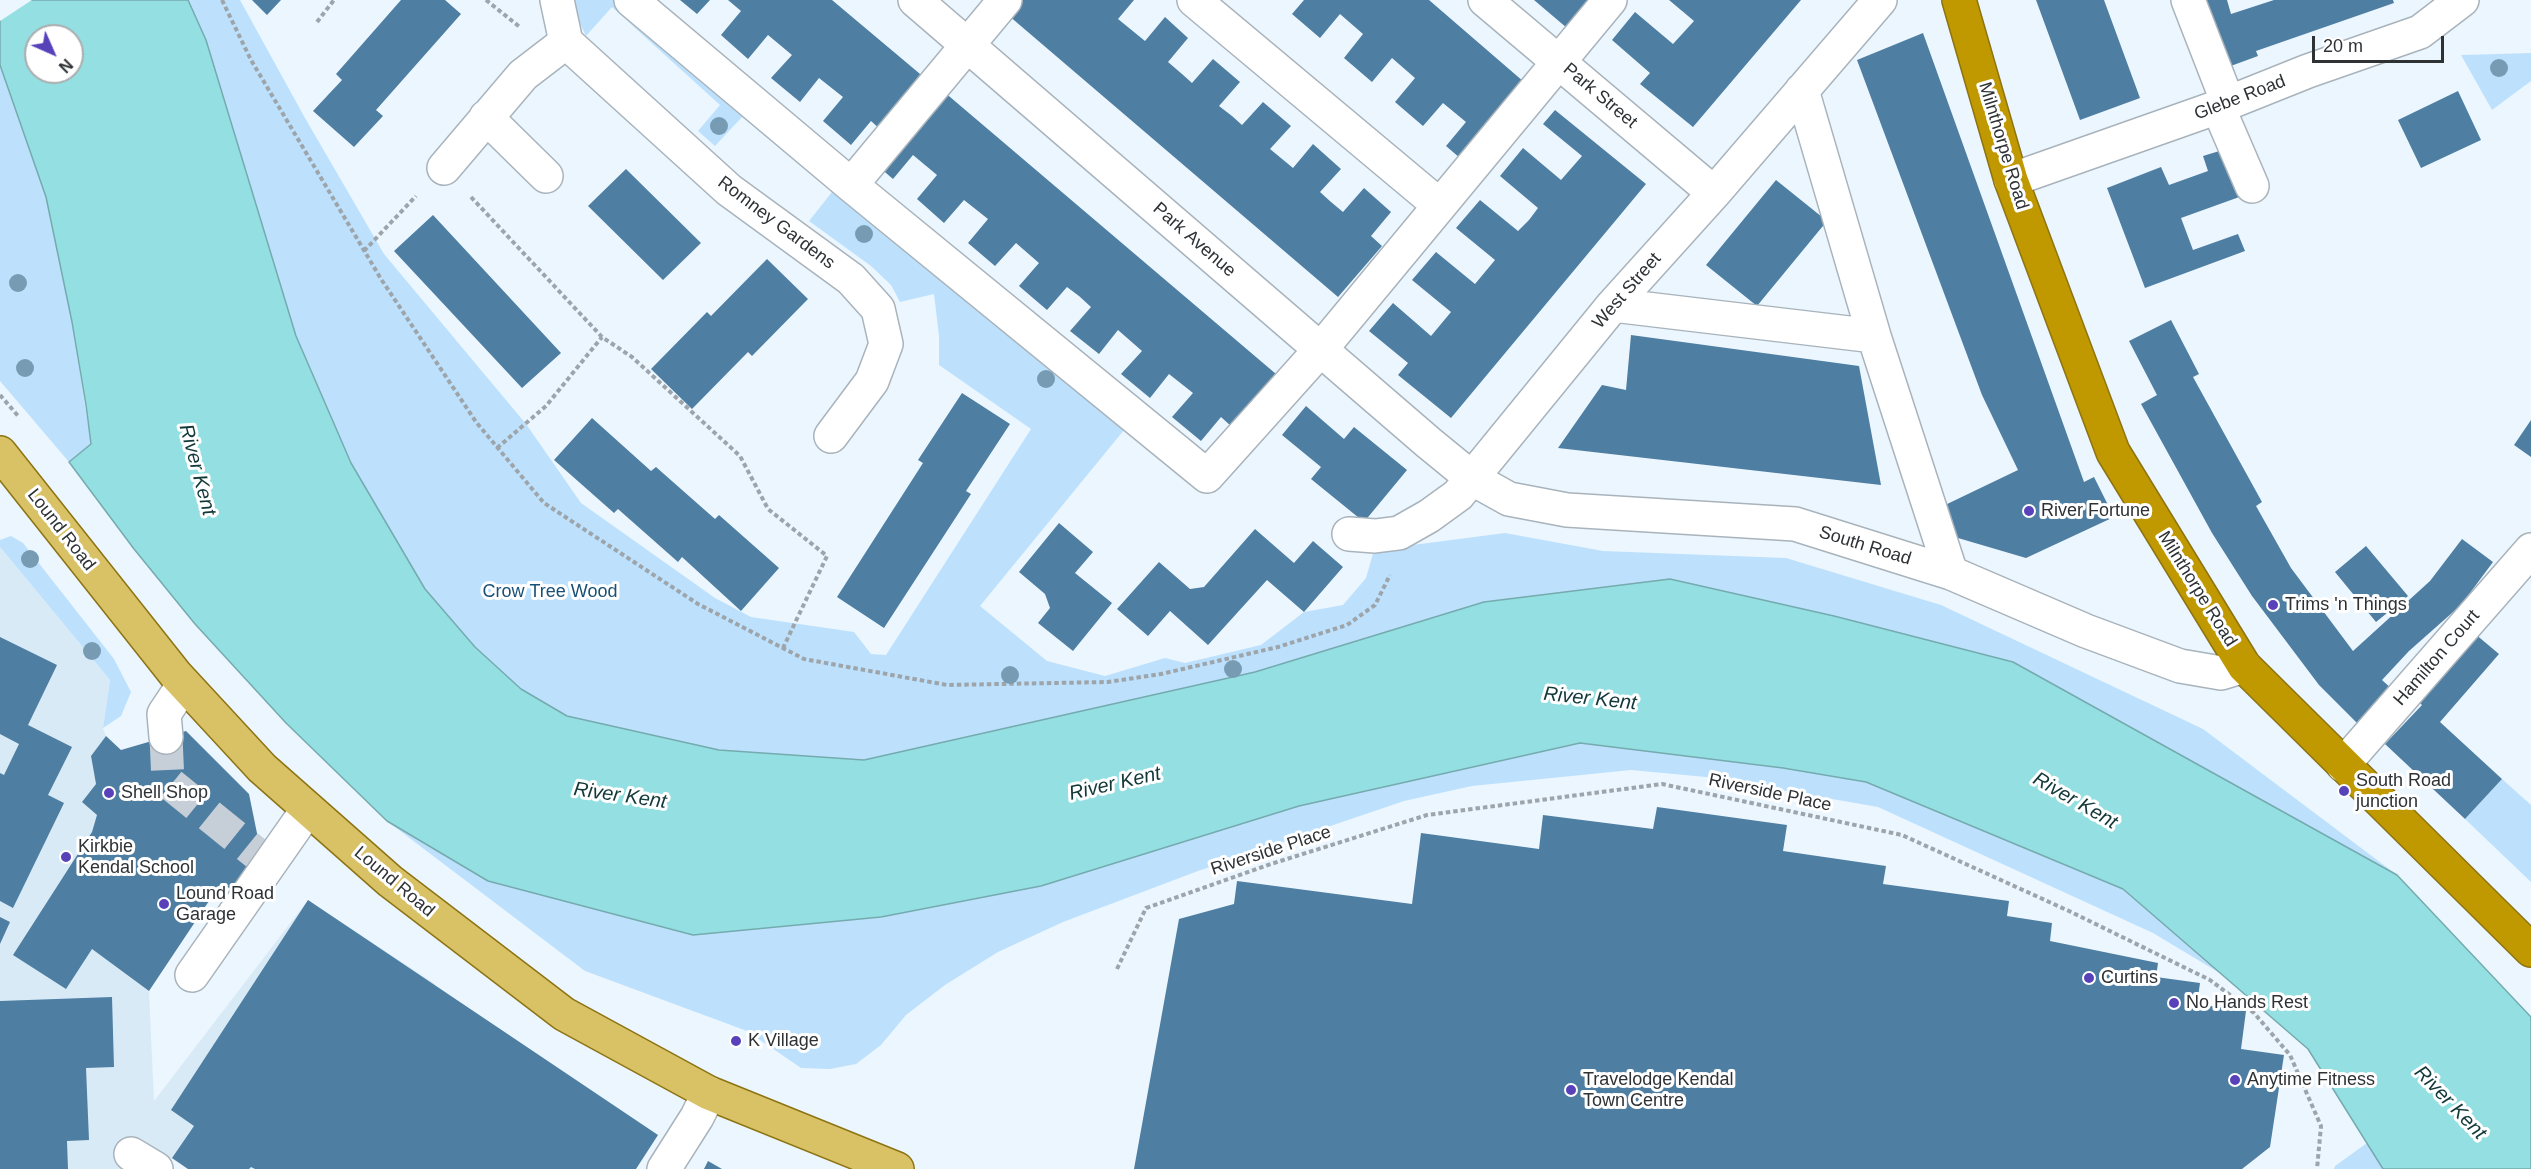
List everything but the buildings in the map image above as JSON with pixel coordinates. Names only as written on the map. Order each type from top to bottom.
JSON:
[{"type":"highway","name":"Milnthorpe Road","points":[[1959,0],[2011,180],[2113,452],[2244,666],[2531,951]]},
{"type":"main road","name":"Lound Road","points":[[0,453],[184,684],[262,768],[390,881],[564,1014],[709,1093],[897,1169]]},
{"type":"street","points":[[444,168],[523,75],[566,42],[557,0]]},
{"type":"street","points":[[631,0],[851,185],[1207,476],[1321,349],[1610,0]]},
{"type":"street","name":"Park Avenue","points":[[915,0],[1473,478]]},
{"type":"street","points":[[851,185],[1005,0]]},
{"type":"street","points":[[1194,0],[1439,205]]},
{"type":"street","name":"Park Street","points":[[1485,0],[1714,193]]},
{"type":"street","name":"West Street","points":[[1349,534],[1375,536],[1399,533],[1448,502],[1473,478],[1613,305],[1714,193],[1880,0]]},
{"type":"street","points":[[2188,0],[2252,186]]},
{"type":"street","name":"Glebe Road","points":[[2011,180],[2420,32],[2462,0]]},
{"type":"street","name":"Romney Gardens","points":[[566,42],[729,190],[850,279],[878,309],[886,344],[872,381],[831,436]]},
{"type":"street","points":[[1802,90],[1874,336],[1951,573]]},
{"type":"street","points":[[486,117],[546,176]]},
{"type":"street","points":[[1613,305],[1874,336]]},
{"type":"street","name":"South Road","points":[[1473,478],[1509,499],[1566,510],[1795,524],[1951,573],[2042,612],[2181,666],[2221,673],[2244,666]]},
{"type":"street","name":"Hamilton Court","points":[[2343,765],[2531,550]]},
{"type":"street","points":[[166,737],[164,714],[184,684]]},
{"type":"street","points":[[192,975],[265,856],[308,809]]},
{"type":"street","points":[[664,1169],[697,1117],[709,1093]]},
{"type":"path","points":[[222,0],[251,60],[364,251],[476,422],[544,503],[698,604],[804,659],[947,685],[1108,682],[1161,674],[1278,647],[1347,625],[1375,605],[1389,580],[1399,533]]},
{"type":"path","points":[[317,22],[334,0]]},
{"type":"path","points":[[364,251],[444,168],[602,337],[632,357],[740,456],[768,509],[827,556],[783,648]]},
{"type":"path","points":[[497,448],[546,406],[602,337]]},
{"type":"path","name":"Riverside Place","points":[[1117,969],[1146,909],[1271,864],[1427,815],[1662,784],[1902,835],[2069,911],[2210,980],[2254,1013],[2290,1055],[2321,1126],[2317,1169]]},
{"type":"shaded area","name":"Kirkbie Kendal School","points":[[0,547],[110,680],[103,728],[106,736],[91,756],[96,784],[82,802],[146,867],[92,949],[149,991],[154,1101],[308,900],[435,984],[311,1169],[188,1169],[140,1138],[124,1169],[0,1169]]},
{"type":"green space","name":"Crow Tree Wood","points":[[188,0],[240,0],[384,254],[526,424],[581,503],[715,598],[751,617],[854,632],[871,654],[886,655],[1031,429],[939,365],[939,336],[934,294],[900,302],[891,285],[871,266],[809,221],[832,192],[742,117],[715,146],[698,131],[720,105],[612,7],[586,36],[577,17],[574,0],[618,0],[1124,430],[980,606],[1047,661],[1105,676],[1165,658],[1185,663],[1261,645],[1304,612],[1343,605],[1366,578],[1374,550],[1505,533],[1603,551],[1786,558],[1941,605],[2203,729],[2397,875],[2013,662],[1834,616],[1670,579],[1484,602],[1255,672],[864,760],[719,750],[567,716],[521,689],[475,647],[425,589],[351,463],[296,336],[206,40]]},
{"type":"green space","points":[[2531,53],[2531,81],[2492,110],[2461,55]]},
{"type":"green space","points":[[0,65],[46,197],[72,322],[91,444],[69,462],[0,381]]},
{"type":"green space","points":[[11,536],[23,543],[114,659],[131,692],[121,716],[103,728],[110,680],[0,547],[0,540]]},
{"type":"green space","points":[[1580,743],[1783,768],[1866,782],[2123,889],[2223,975],[2153,933],[1878,807],[1706,777],[1631,770],[1472,786],[1404,801],[1198,871],[1063,922],[998,952],[945,985],[906,1015],[881,1045],[856,1064],[830,1069],[801,1068],[747,1031],[585,971],[387,821],[488,881],[881,917],[1041,886],[1299,806]]},
{"type":"green space","points":[[2502,779],[2531,805],[2531,882],[2465,819]]},
{"type":"green space","points":[[2367,1143],[2383,1169],[2334,1169],[2335,1166]]},
{"type":"water","name":"River Kent","points":[[0,0],[188,0],[206,40],[296,336],[351,463],[425,589],[475,647],[521,689],[567,716],[719,750],[864,760],[1255,672],[1484,602],[1670,579],[1834,616],[2013,662],[2397,875],[2531,1017],[2531,1169],[2383,1169],[2308,1049],[2123,889],[1866,782],[1783,768],[1580,743],[1299,806],[1041,886],[881,917],[693,935],[488,881],[387,821],[286,723],[195,624],[134,549],[69,462],[91,444],[72,322],[46,197],[0,65]]},
{"type":"pier","points":[[0,0],[32,0],[0,21]]},
{"type":"tunnel","points":[[166,737],[168,782],[257,854]]},
{"type":"place","name":"River Fortune","points":[[2029,511]]},
{"type":"place","name":"Trims 'n Things","points":[[2273,605]]},
{"type":"place","name":"South Road junction","points":[[2344,791]]},
{"type":"place","name":"Shell Shop","points":[[109,793]]},
{"type":"place","name":"Kirkbie Kendal School","points":[[66,857]]},
{"type":"place","name":"Lound Road Garage","points":[[164,904]]},
{"type":"place","name":"Curtins","points":[[2089,978]]},
{"type":"place","name":"No Hands Rest","points":[[2174,1003]]},
{"type":"place","name":"K Village","points":[[736,1041]]},
{"type":"place","name":"Anytime Fitness","points":[[2235,1080]]},
{"type":"place","name":"Travelodge Kendal Town Centre","points":[[1571,1090]]}]
